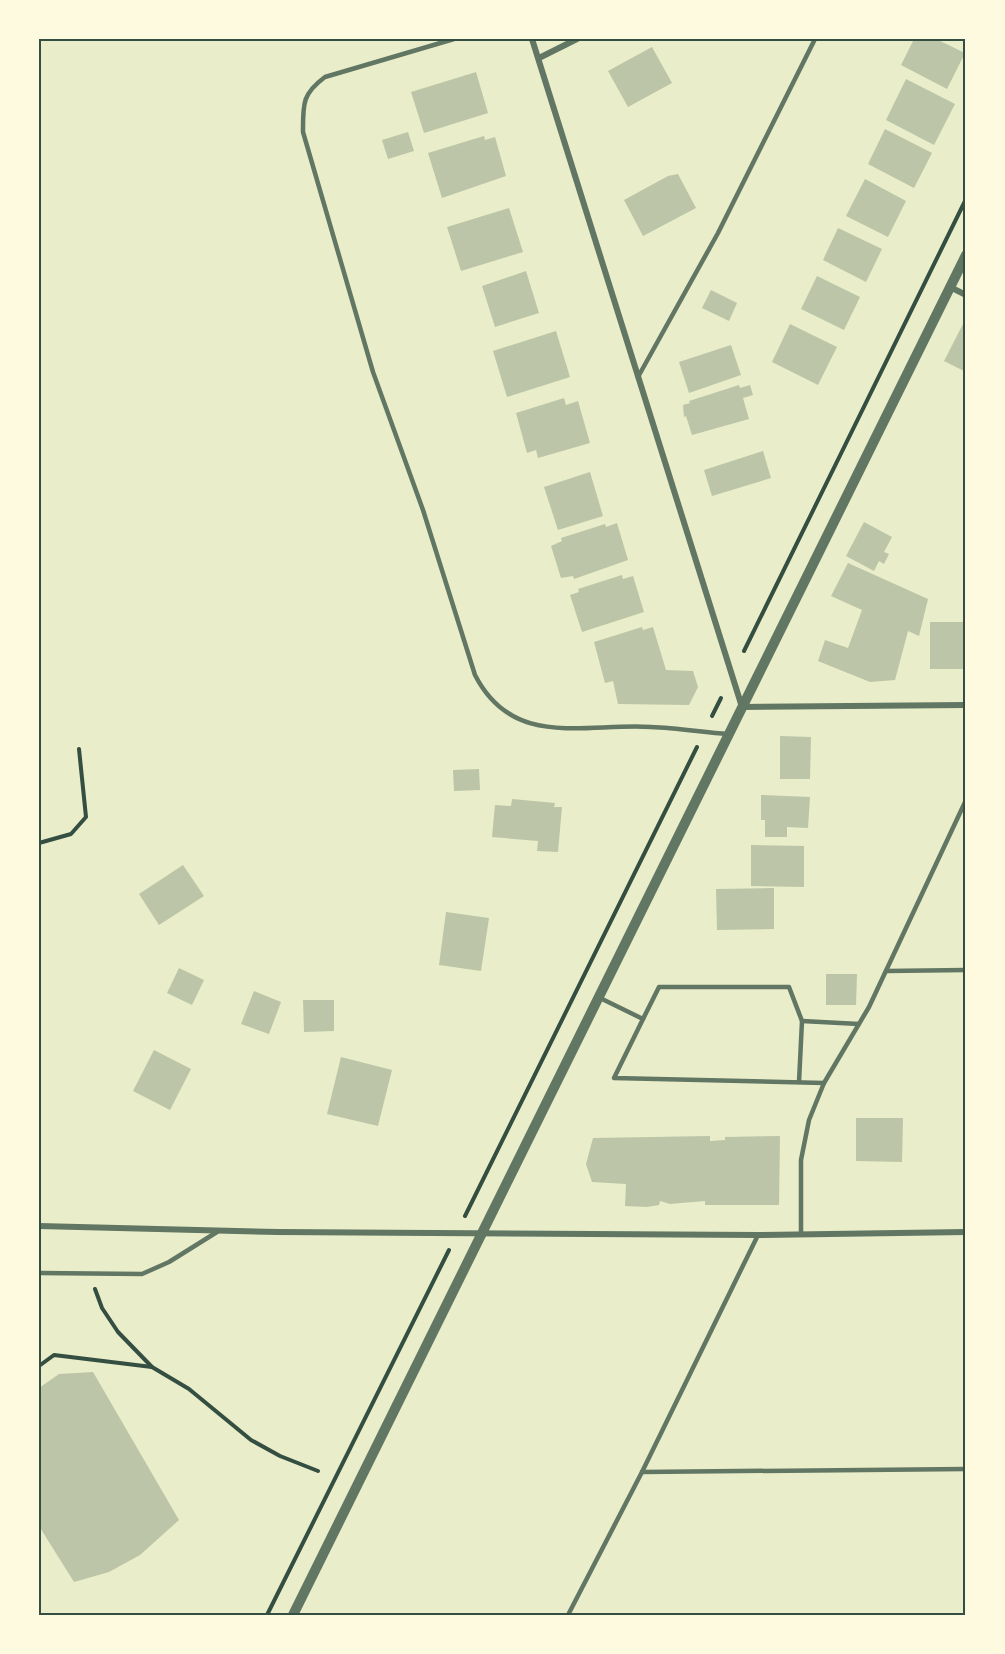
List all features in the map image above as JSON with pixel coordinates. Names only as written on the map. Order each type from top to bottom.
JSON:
[{"type":"street","points":[[532,39],[742,707]]},
{"type":"street","points":[[538,58],[577,39]]},
{"type":"street","points":[[293,1615],[966,255]]},
{"type":"street","points":[[950,287],[966,295]]},
{"type":"street","points":[[742,707],[966,705]]},
{"type":"street","points":[[39,1226],[220,1230],[758,1234],[966,1232]]},
{"type":"lane","points":[[454,39],[325,77],[312,87],[303,102],[303,132],[373,372],[423,510],[475,675],[485,694],[493,702],[504,712],[527,724],[548,728],[651,727],[728,734]]},
{"type":"lane","points":[[638,377],[718,233],[815,39]]},
{"type":"lane","points":[[801,1234],[801,1160],[809,1120],[824,1083],[859,1024],[886,971],[966,800]]},
{"type":"lane","points":[[886,971],[966,969]]},
{"type":"lane","points":[[799,1082],[802,1022],[789,987],[659,987],[614,1078],[824,1083]]},
{"type":"lane","points":[[598,998],[643,1019]]},
{"type":"lane","points":[[802,1022],[859,1024]]},
{"type":"lane","points":[[39,1273],[142,1274],[169,1262],[220,1230]]},
{"type":"lane","points":[[568,1615],[642,1472],[758,1234]]},
{"type":"lane","points":[[642,1472],[966,1469]]},
{"type":"path","points":[[267,1615],[966,200]]},
{"type":"path","points":[[39,843],[71,834],[86,817],[79,749]]},
{"type":"path","points":[[93,1286],[102,1308],[118,1332],[152,1367],[189,1389],[251,1440],[280,1456],[318,1471]]},
{"type":"path","points":[[39,1366],[54,1356],[152,1367]]},
{"type":"building","points":[[914,39],[936,39],[965,53],[947,89],[901,65]]},
{"type":"building","points":[[652,47],[672,83],[628,107],[608,71]]},
{"type":"building","points":[[476,72],[488,113],[424,133],[411,92]]},
{"type":"building","points":[[906,79],[955,104],[934,145],[886,120]]},
{"type":"building","points":[[885,129],[932,153],[914,188],[868,164]]},
{"type":"building","points":[[408,132],[414,151],[388,159],[382,140]]},
{"type":"building","points":[[484,136],[485,140],[495,137],[506,176],[442,198],[428,153]]},
{"type":"building","points":[[678,174],[696,208],[643,236],[624,200],[668,176]]},
{"type":"building","points":[[865,179],[906,201],[888,237],[846,216]]},
{"type":"building","points":[[509,208],[523,252],[461,271],[447,227]]},
{"type":"building","points":[[838,228],[882,249],[866,282],[823,260]]},
{"type":"building","points":[[526,271],[539,313],[495,327],[482,286]]},
{"type":"building","points":[[817,276],[860,297],[844,330],[801,309]]},
{"type":"building","points":[[711,290],[737,303],[729,321],[702,308]]},
{"type":"building","points":[[790,324],[837,347],[818,385],[772,362]]},
{"type":"building","points":[[963,324],[966,326],[966,372],[944,361]]},
{"type":"building","points":[[556,331],[570,377],[507,397],[493,351]]},
{"type":"building","points":[[731,345],[741,375],[689,393],[679,362]]},
{"type":"building","points":[[739,385],[740,388],[750,385],[753,395],[743,398],[749,419],[692,435],[686,416],[684,417],[683,405]]},
{"type":"building","points":[[564,398],[566,405],[578,401],[590,443],[538,458],[536,450],[527,453],[516,413]]},
{"type":"building","points":[[763,451],[771,478],[712,496],[704,470]]},
{"type":"building","points":[[590,472],[603,516],[558,530],[544,487]]},
{"type":"building","points":[[864,522],[892,537],[884,552],[889,554],[884,564],[879,561],[874,571],[846,556]]},
{"type":"building","points":[[617,523],[628,560],[574,579],[573,576],[561,578],[551,546],[562,541],[561,538],[605,524],[606,527]]},
{"type":"building","points":[[848,563],[928,599],[919,636],[908,631],[895,680],[870,682],[818,661],[825,640],[848,648],[862,610],[831,596]]},
{"type":"building","points":[[622,575],[623,579],[633,576],[644,612],[582,632],[570,595],[579,592],[578,589]]},
{"type":"building","points":[[930,622],[966,622],[966,669],[930,669]]},
{"type":"building","points":[[642,627],[643,630],[653,627],[666,670],[693,671],[698,687],[689,705],[618,704],[613,681],[605,683],[594,642]]},
{"type":"building","points":[[780,736],[811,737],[810,779],[780,779]]},
{"type":"building","points":[[479,769],[480,790],[454,791],[453,770]]},
{"type":"building","points":[[761,795],[810,797],[808,828],[787,827],[787,837],[765,837],[765,820],[761,820]]},
{"type":"building","points":[[512,799],[555,803],[554,807],[562,807],[558,852],[537,851],[538,841],[492,837],[495,805],[511,806]]},
{"type":"building","points":[[751,845],[804,846],[804,887],[751,886]]},
{"type":"building","points":[[183,865],[204,896],[159,925],[139,894]]},
{"type":"building","points":[[774,888],[774,929],[717,930],[716,889]]},
{"type":"building","points":[[446,912],[489,918],[481,971],[439,965]]},
{"type":"building","points":[[179,968],[204,980],[192,1005],[167,993]]},
{"type":"building","points":[[826,974],[857,974],[856,1005],[826,1005]]},
{"type":"building","points":[[254,991],[281,1002],[269,1034],[241,1024]]},
{"type":"building","points":[[303,1000],[334,1000],[334,1031],[304,1032]]},
{"type":"building","points":[[154,1050],[191,1069],[170,1110],[133,1091]]},
{"type":"building","points":[[341,1057],[392,1070],[378,1126],[327,1114]]},
{"type":"building","points":[[856,1118],[903,1118],[902,1162],[856,1161]]},
{"type":"building","points":[[710,1136],[710,1141],[725,1140],[725,1137],[780,1136],[779,1205],[705,1205],[705,1201],[670,1204],[660,1201],[659,1205],[647,1207],[625,1206],[626,1184],[592,1182],[586,1164],[593,1138]]},
{"type":"building","points":[[93,1372],[179,1520],[140,1555],[109,1572],[74,1582],[39,1526],[39,1388],[59,1374]]}]
